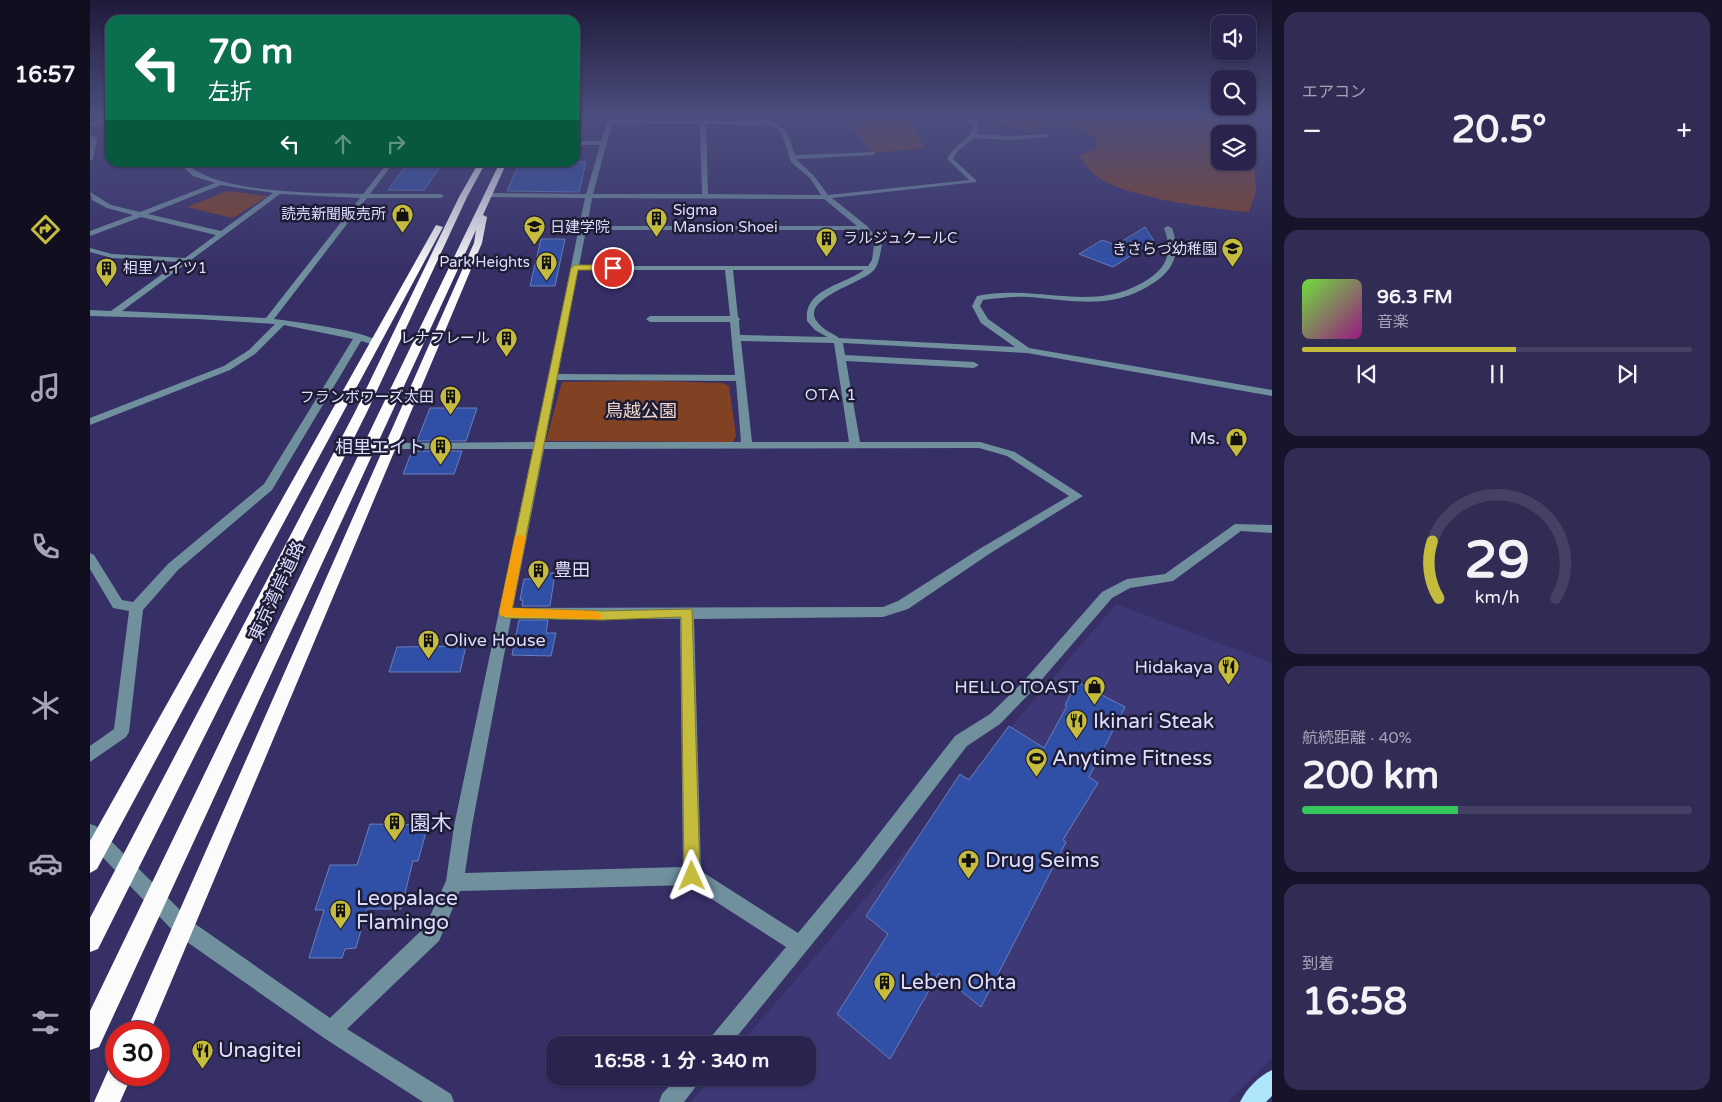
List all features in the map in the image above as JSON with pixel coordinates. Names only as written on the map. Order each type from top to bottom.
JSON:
[{"type":"highway","name":"東京湾岸道路","points":[[90,941],[361,412],[464,196],[480,167]]},
{"type":"highway","name":"東京湾岸道路","points":[[90,1038],[501,167]]},
{"type":"highway","points":[[93,846],[438,229],[464,196]]},
{"type":"highway","points":[[143,1021],[478,243],[483,228],[485,200]]},
{"type":"highway","points":[[107,1102],[114,1086]]},
{"type":"main road","points":[[1251,1102],[1272,1080]]},
{"type":"street","points":[[185,167],[193,175],[221,183],[277,193],[441,196]]},
{"type":"street","points":[[268,320],[387,167]]},
{"type":"street","points":[[331,1031],[432,934],[455,882],[463,826],[505,613],[583,228],[597,167]]},
{"type":"street","points":[[705,167],[705,196]]},
{"type":"street","points":[[801,167],[812,177],[826,197],[864,228],[878,245],[878,254],[872,268],[864,277],[816,298],[810,307],[811,321],[816,327],[838,341],[855,445]]},
{"type":"street","points":[[485,200],[590,195],[826,197],[974,181],[959,167]]},
{"type":"street","points":[[90,234],[221,183]]},
{"type":"street","points":[[113,314],[277,193]]},
{"type":"street","points":[[90,194],[94,199],[108,206],[222,234]]},
{"type":"street","points":[[583,228],[864,228]]},
{"type":"street","points":[[1027,350],[984,321],[976,306],[980,298],[1029,295],[1092,300],[1115,298],[1130,294],[1143,288],[1164,271],[1171,260],[1174,243],[1168,228]]},
{"type":"street","points":[[90,250],[112,256],[186,260]]},
{"type":"street","points":[[575,268],[872,268]]},
{"type":"street","points":[[729,268],[738,338],[747,446]]},
{"type":"street","points":[[90,313],[268,320],[359,337],[374,342]]},
{"type":"street","points":[[650,319],[736,319]]},
{"type":"street","points":[[90,422],[226,368],[252,352],[282,322]]},
{"type":"street","points":[[90,755],[121,732],[136,608],[172,567],[268,488],[359,337]]},
{"type":"street","points":[[738,338],[1027,350],[1272,394]]},
{"type":"street","points":[[841,358],[974,364]]},
{"type":"street","points":[[553,376],[741,378]]},
{"type":"street","points":[[389,446],[980,445],[1011,454],[1077,496],[985,551],[903,605],[883,612],[687,612],[602,616],[505,613]]},
{"type":"street","points":[[724,1036],[863,868],[961,741],[995,718],[1026,688],[1107,594],[1127,584],[1168,578],[1239,527],[1272,528]]},
{"type":"street","points":[[90,558],[118,604],[136,608]]},
{"type":"street","points":[[687,612],[692,876]]},
{"type":"street","points":[[93,846],[184,928],[331,1031],[443,1102]]},
{"type":"street","points":[[455,882],[692,876],[800,945]]},
{"type":"street","points":[[670,1102],[683,1086]]},
{"type":"shaded area","points":[[1116,604],[1272,663],[1272,1058],[1228,1102],[691,1102],[705,1086],[816,1086],[816,1036],[748,1036]]},
{"type":"green space","points":[[1088,167],[1211,167],[1211,170],[1255,170],[1256,191],[1249,212],[1167,200],[1122,189],[1105,181]]},
{"type":"green space","points":[[227,191],[268,196],[233,218],[187,207]]},
{"type":"green space","name":"鳥越公園","points":[[653,381],[723,383],[729,386],[736,436],[733,442],[546,441],[562,382]]},
{"type":"building","points":[[405,167],[439,167],[424,190],[388,190]]},
{"type":"building","points":[[518,167],[585,167],[579,192],[507,191]]},
{"type":"building","points":[[1145,227],[1154,241],[1113,267],[1079,254],[1102,240],[1116,245]]},
{"type":"building","points":[[541,239],[565,239],[555,286],[530,286]]},
{"type":"building","points":[[430,408],[477,408],[466,441],[417,441]]},
{"type":"building","name":"相里エイト","points":[[412,451],[462,451],[454,474],[403,474]]},
{"type":"building","name":"豊田","points":[[537,573],[555,573],[550,606],[522,606],[523,600],[520,600],[524,579],[535,579]]},
{"type":"building","points":[[519,620],[548,620],[546,633],[556,633],[551,656],[512,655]]},
{"type":"building","name":"Olive House","points":[[466,646],[460,672],[389,672],[397,647]]},
{"type":"building","points":[[1077,682],[1125,707],[1089,777],[1098,783],[1063,840],[1066,842],[981,1007],[939,973],[890,1059],[837,1014],[888,934],[866,916],[960,774],[969,780],[1009,726],[1044,748],[1067,706],[1065,705]]},
{"type":"building","name":"Leopalace Flamingo","points":[[370,824],[428,825],[418,861],[413,861],[401,909],[367,909],[356,948],[345,949],[342,958],[309,958],[324,910],[315,910],[330,865],[357,865]]},
{"type":"slow traffic","points":[[521,537],[505,613],[595,615]]},
{"type":"place","name":"読売新聞販売所","points":[[402,233]]},
{"type":"place","name":"Sigma Mansion Shoei","points":[[657,238]]},
{"type":"place","name":"日建学院","points":[[534,246]]},
{"type":"place","name":"ラルジュクールC","points":[[827,257]]},
{"type":"place","name":"きさらづ幼稚園","points":[[1233,268]]},
{"type":"place","name":"Park Heights","points":[[546,281]]},
{"type":"place","name":"相里ハイツ1","points":[[107,287]]},
{"type":"place","name":"レナフレール","points":[[506,357]]},
{"type":"place","name":"フランボワーズ太田","points":[[450,416]]},
{"type":"place","name":"Ms.","points":[[1236,457]]},
{"type":"place","name":"相里エイト","points":[[441,466]]},
{"type":"place","name":"豊田","points":[[538,589]]},
{"type":"place","name":"Olive House","points":[[428,659]]},
{"type":"place","name":"Hidakaya","points":[[1229,686]]},
{"type":"place","name":"HELLO TOAST","points":[[1095,706]]},
{"type":"place","name":"Ikinari Steak","points":[[1077,740]]},
{"type":"place","name":"Anytime Fitness","points":[[1036,777]]},
{"type":"place","name":"園木","points":[[394,842]]},
{"type":"place","name":"Drug Seims","points":[[969,879]]},
{"type":"place","name":"Leopalace Flamingo","points":[[340,929]]},
{"type":"place","name":"Leben Ohta","points":[[884,1001]]},
{"type":"place","name":"Unagitei","points":[[202,1069]]},
{"type":"district","name":"OTA 1","points":[[831,394]]},
{"type":"route","points":[[613,268],[575,268],[505,613],[602,616],[687,612],[692,876]]}]
